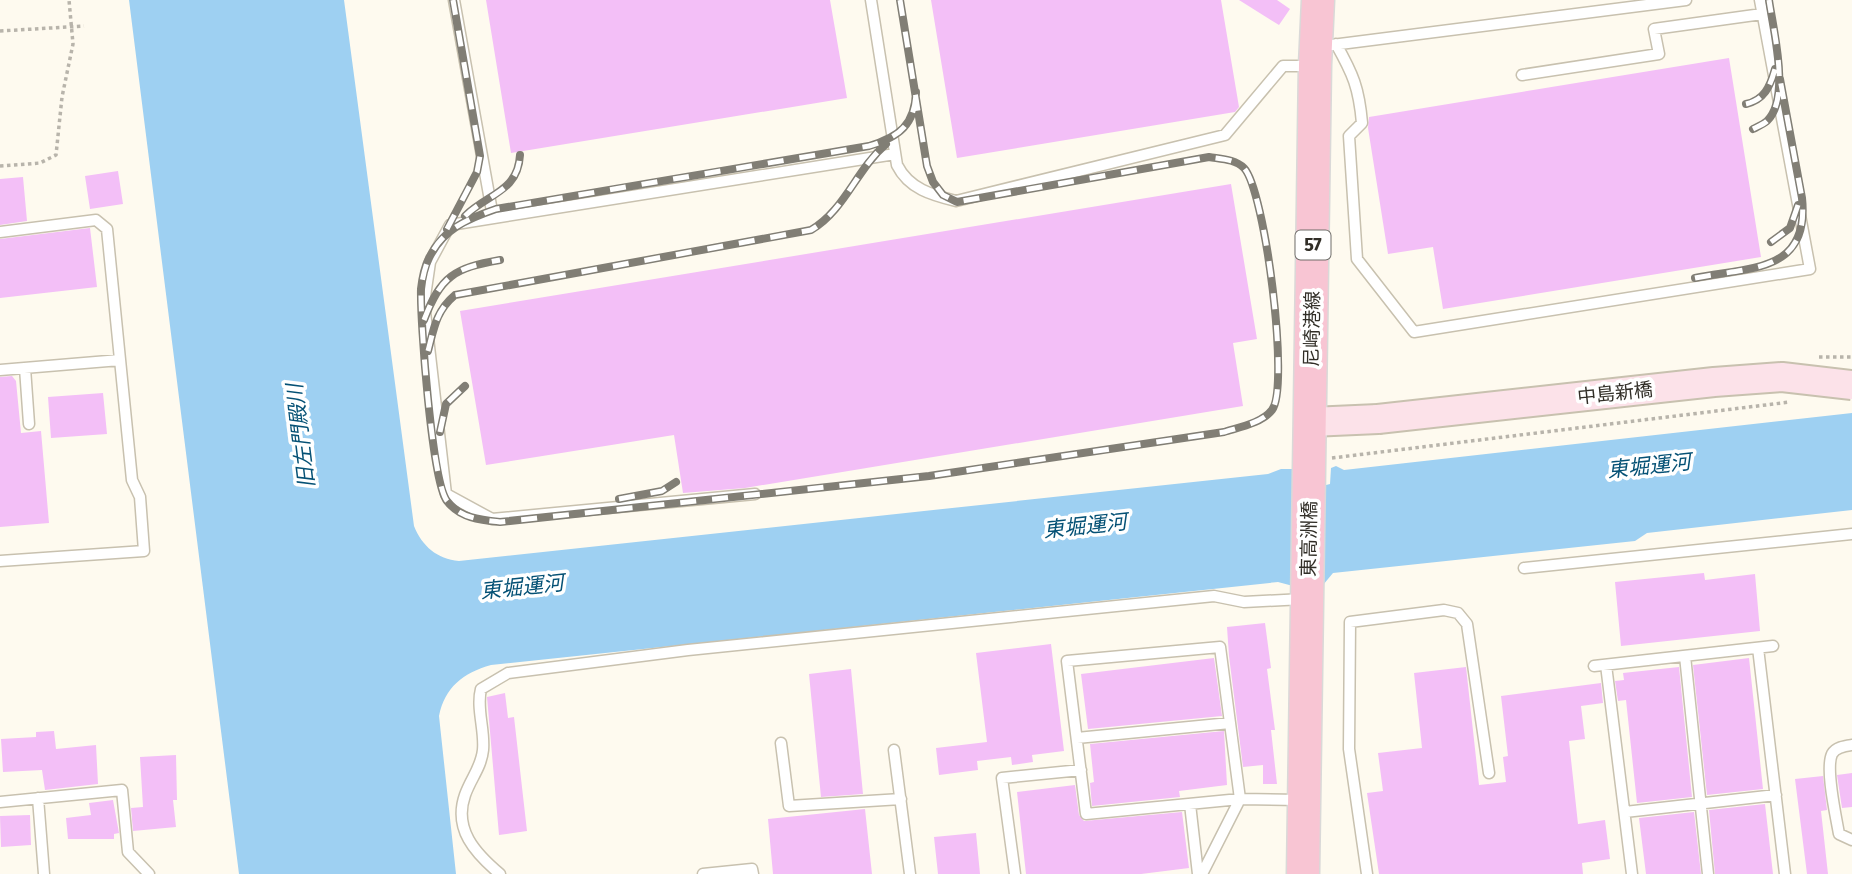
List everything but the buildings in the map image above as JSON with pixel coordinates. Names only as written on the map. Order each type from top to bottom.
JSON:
[{"type":"main road","name":"尼崎港線","points":[[1310,475],[1323,52],[1318,0]]},
{"type":"main road","name":"東高洲橋","points":[[1308,593],[1310,475]]},
{"type":"main road","name":"57","points":[[1303,874],[1308,593]]},
{"type":"street","name":"中島新橋","points":[[1311,422],[1378,419],[1782,377],[1852,385]]},
{"type":"lane","points":[[454,0],[493,217]]},
{"type":"lane","points":[[872,0],[895,154],[903,178],[928,194],[957,201],[1225,135],[1283,66],[1323,52],[1686,0]]},
{"type":"lane","points":[[1323,52],[1356,78],[1360,92],[1362,123],[1349,136],[1357,259],[1414,332],[1811,269],[1760,0]]},
{"type":"lane","points":[[1522,75],[1659,54],[1654,29],[1762,14]]},
{"type":"lane","points":[[755,494],[492,519],[446,494],[424,303],[430,262],[450,225],[895,154]]},
{"type":"lane","points":[[0,232],[96,220],[103,223],[107,229],[132,480],[140,497],[144,551],[0,561]]},
{"type":"lane","points":[[0,370],[120,360]]},
{"type":"lane","points":[[25,368],[29,424]]},
{"type":"lane","points":[[1524,568],[1852,534]]},
{"type":"lane","points":[[492,874],[463,830],[461,814],[466,793],[482,764],[484,740],[479,696],[481,689],[508,673],[688,650],[1214,596],[1244,602],[1308,593]]},
{"type":"lane","points":[[1367,874],[1349,749],[1350,622],[1444,610],[1458,612],[1467,624],[1489,773]]},
{"type":"lane","points":[[1594,666],[1773,646]]},
{"type":"lane","points":[[1200,874],[1240,799],[1220,647],[1067,661],[1086,814],[1240,799],[1303,800]]},
{"type":"lane","points":[[1758,648],[1786,874]]},
{"type":"lane","points":[[1685,656],[1708,874]]},
{"type":"lane","points":[[1606,665],[1632,874]]},
{"type":"lane","points":[[1077,738],[1230,723]]},
{"type":"lane","points":[[781,743],[789,806],[901,799]]},
{"type":"lane","points":[[1852,745],[1838,748],[1832,754],[1829,766],[1839,834],[1852,840]]},
{"type":"lane","points":[[894,750],[910,874]]},
{"type":"lane","points":[[1015,874],[1002,778],[1081,771]]},
{"type":"lane","points":[[0,802],[122,790],[128,852],[149,874]]},
{"type":"lane","points":[[1625,812],[1776,795]]},
{"type":"lane","points":[[38,798],[44,874]]},
{"type":"lane","points":[[1190,804],[1200,874]]},
{"type":"lane","points":[[480,857],[500,874]]},
{"type":"lane","points":[[703,874],[752,869],[752,874]]},
{"type":"path","points":[[0,166],[40,163],[56,155],[62,97],[74,44],[69,0]]},
{"type":"path","points":[[0,31],[84,26]]},
{"type":"path","points":[[1310,475],[1667,417]]},
{"type":"water","points":[[129,0],[344,0],[414,526],[421,540],[444,558],[459,561],[1268,474],[1281,469],[1293,469],[1295,491],[1326,492],[1326,485],[1330,484],[1331,468],[1336,466],[1344,470],[1852,413],[1852,510],[1647,533],[1635,541],[1333,573],[1323,585],[1293,586],[1278,582],[491,665],[472,672],[457,683],[446,697],[439,716],[456,874],[239,874]]},
{"type":"railway","points":[[447,229],[477,172],[480,156],[453,0]]},
{"type":"railway","points":[[900,0],[927,166],[933,182],[943,195],[957,202],[1209,157],[1232,161],[1244,168],[1260,212],[1273,289],[1278,366],[1277,394],[1272,410],[1257,421],[1224,432],[929,476],[500,522],[464,515],[452,507],[442,488],[436,464],[425,365],[421,289],[429,258],[449,232],[466,221],[496,209],[869,146],[897,134],[903,128],[912,113],[915,103],[916,92]]},
{"type":"railway","points":[[1753,129],[1767,121],[1778,96],[1778,63],[1769,0]]},
{"type":"railway","points":[[1746,104],[1765,92],[1775,69]]},
{"type":"railway","points":[[1695,278],[1755,268],[1772,262],[1786,253],[1796,241],[1802,223],[1802,198],[1780,79]]},
{"type":"railway","points":[[428,351],[440,314],[455,295],[811,230],[833,212],[866,166],[886,144]]},
{"type":"railway","points":[[465,216],[508,185],[514,177],[520,155]]},
{"type":"railway","points":[[1771,242],[1790,228],[1798,205]]},
{"type":"railway","points":[[424,320],[437,293],[451,277],[471,267],[500,260]]},
{"type":"railway","points":[[440,432],[446,404],[465,386]]},
{"type":"railway","points":[[619,499],[662,491],[676,482]]},
{"type":"water label","name":"旧左門殿川","points":[[301,436]]},
{"type":"water label","name":"東堀運河","points":[[1649,466]]},
{"type":"water label","name":"東堀運河","points":[[1085,526]]},
{"type":"water label","name":"東堀運河","points":[[522,587]]}]
